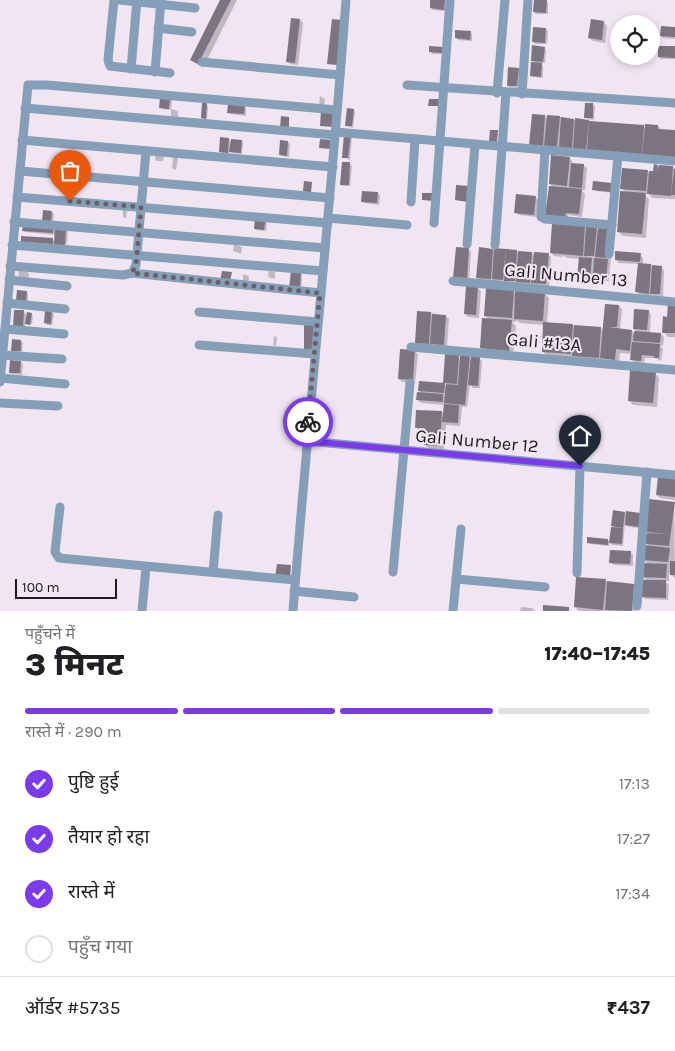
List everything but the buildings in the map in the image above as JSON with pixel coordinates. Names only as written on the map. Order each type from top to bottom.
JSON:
[{"type":"street","points":[[114,0],[108,64],[114,67],[170,73]]},
{"type":"street","points":[[120,0],[160,2],[194,8]]},
{"type":"street","points":[[293,611],[306,441],[333,167],[346,0]]},
{"type":"street","points":[[434,223],[450,0]]},
{"type":"street","points":[[495,246],[502,147],[501,93],[505,0]]},
{"type":"street","points":[[522,94],[528,0]]},
{"type":"street","points":[[131,69],[137,1]]},
{"type":"street","points":[[155,72],[160,2]]},
{"type":"street","points":[[158,28],[192,32]]},
{"type":"street","points":[[202,62],[340,75]]},
{"type":"street","points":[[0,382],[28,86],[31,84],[337,110]]},
{"type":"street","points":[[407,85],[501,93],[675,103]]},
{"type":"street","points":[[25,108],[675,161]]},
{"type":"street","points":[[22,140],[333,167]]},
{"type":"street","points":[[411,202],[415,140]]},
{"type":"street","points":[[467,244],[475,145]]},
{"type":"street","points":[[546,150],[541,217],[545,219],[612,225]]},
{"type":"street","points":[[132,273],[135,271],[146,151]]},
{"type":"street","points":[[610,254],[618,156]]},
{"type":"street","points":[[20,171],[330,198]]},
{"type":"street","points":[[17,197],[407,225]]},
{"type":"street","points":[[14,222],[325,248]]},
{"type":"street","points":[[12,245],[323,271]]},
{"type":"street","points":[[10,266],[123,275],[132,273],[320,293]]},
{"type":"street","points":[[9,280],[67,286]]},
{"type":"street","name":"Gali Number 13","points":[[453,281],[675,302]]},
{"type":"street","points":[[7,303],[65,309]]},
{"type":"street","points":[[199,312],[318,322]]},
{"type":"street","points":[[5,329],[64,334]]},
{"type":"street","points":[[199,344],[315,354]]},
{"type":"street","name":"Gali #13A","points":[[411,347],[675,370]]},
{"type":"street","points":[[2,355],[62,359]]},
{"type":"street","points":[[0,378],[65,384]]},
{"type":"street","points":[[393,572],[410,383]]},
{"type":"street","points":[[0,403],[58,406]]},
{"type":"street","name":"Gali Number 12","points":[[306,441],[675,475]]},
{"type":"street","points":[[577,573],[580,466]]},
{"type":"street","points":[[637,606],[647,472]]},
{"type":"street","points":[[60,507],[55,552],[58,558],[295,580]]},
{"type":"street","points":[[213,572],[218,515]]},
{"type":"street","points":[[452,611],[461,528]]},
{"type":"street","points":[[142,611],[146,566]]},
{"type":"street","points":[[456,579],[545,587]]},
{"type":"street","points":[[294,591],[354,597]]},
{"type":"way so far","points":[[70,201],[141,207],[136,265],[135,271],[132,273],[320,293],[308,422]]},
{"type":"route","points":[[308,422],[306,441],[580,466]]}]
